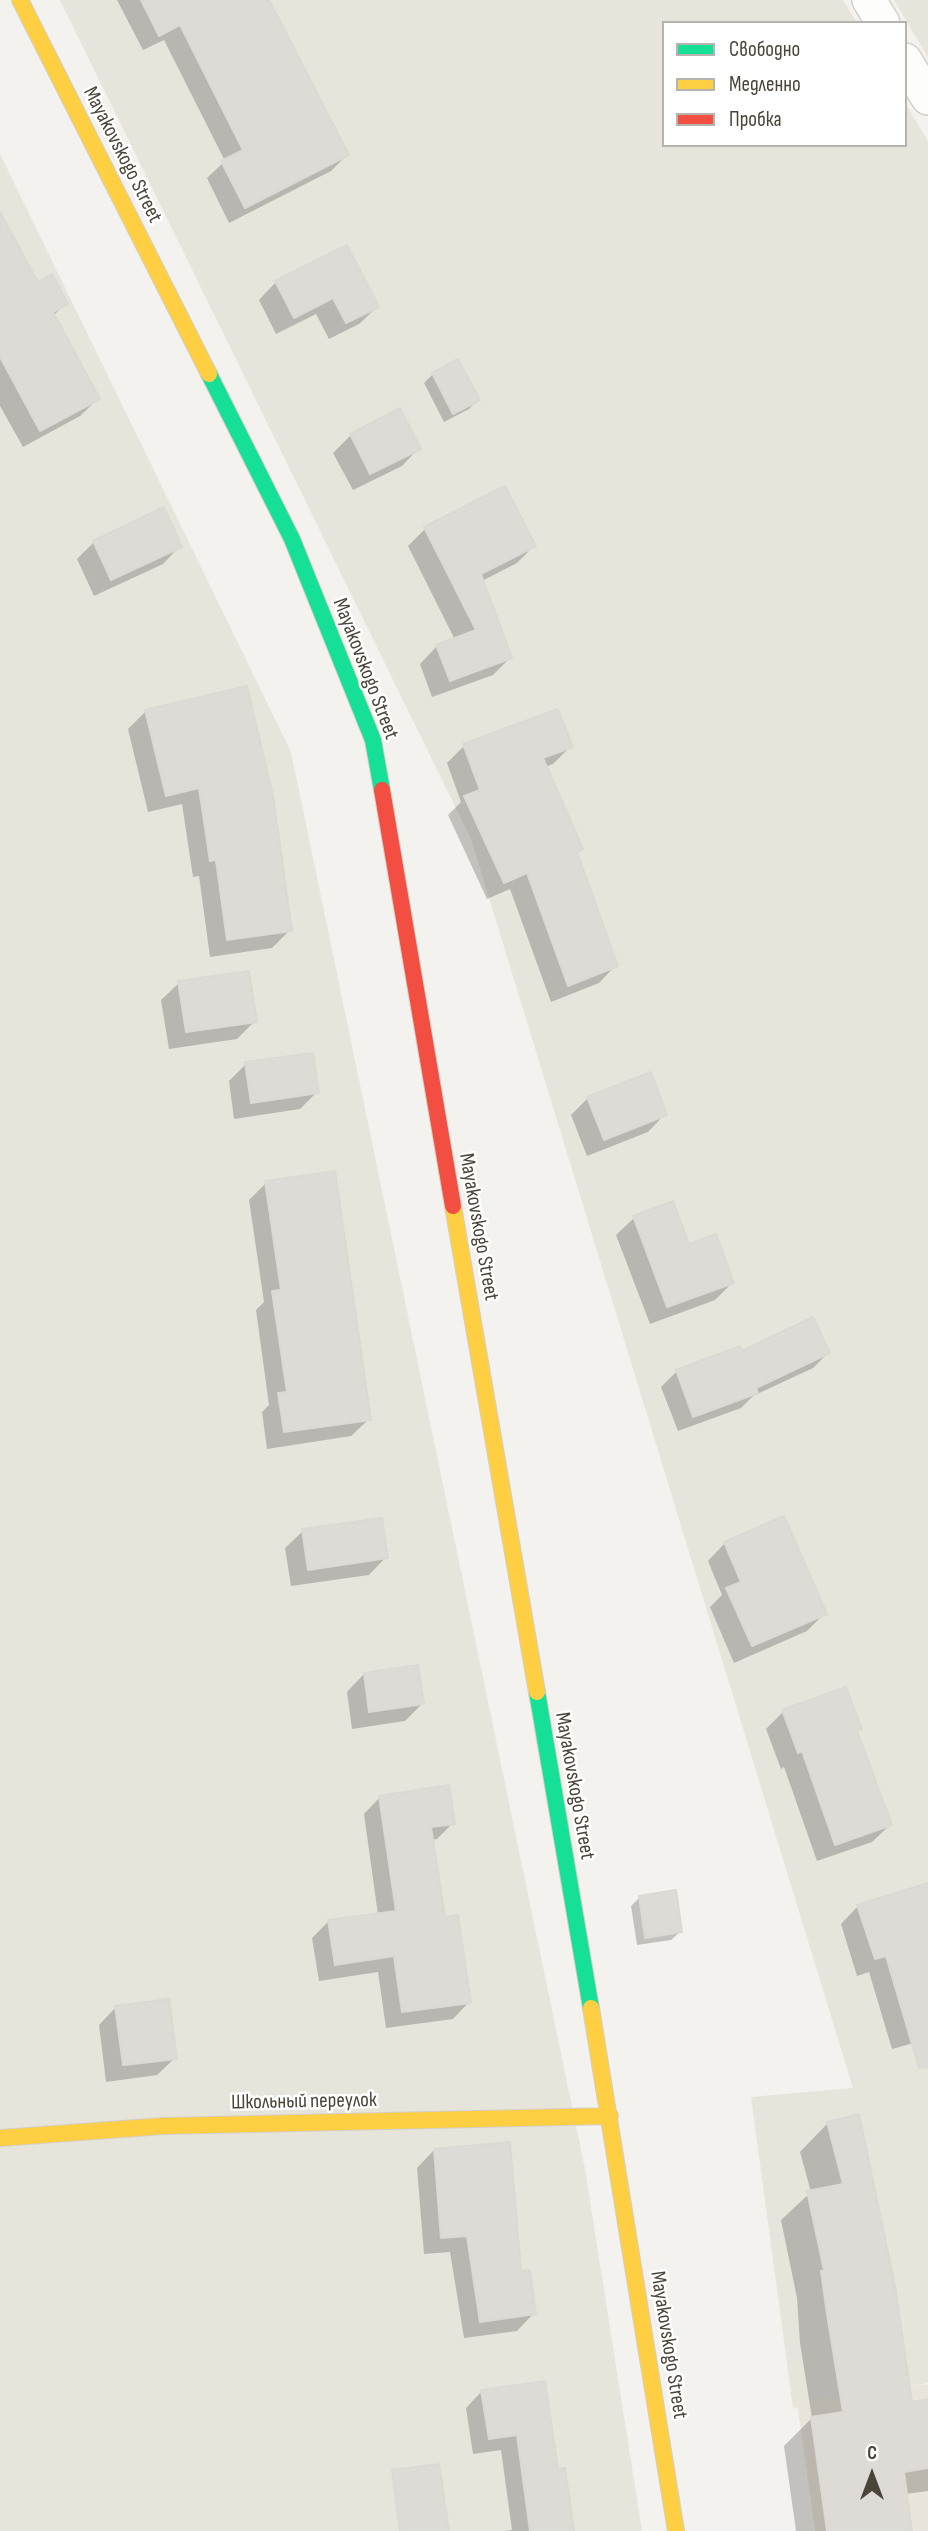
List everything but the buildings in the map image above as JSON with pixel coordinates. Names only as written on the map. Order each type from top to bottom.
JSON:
[{"type":"street","name":"Mayakovskogo Street","points":[[20,0],[292,539],[373,740],[610,2116],[676,2531]]},
{"type":"street","points":[[869,0],[882,21]]},
{"type":"street","points":[[907,63],[928,98]]},
{"type":"street","name":"Школьный переулок","points":[[0,2138],[163,2126],[610,2116]]},
{"type":"shaded area","points":[[60,0],[843,0],[856,21],[662,21],[662,147],[907,147],[907,106],[928,141],[928,2383],[793,2408],[751,2097],[853,2088],[471,839]]},
{"type":"shaded area","points":[[894,0],[928,0],[928,57],[907,21]]},
{"type":"shaded area","points":[[0,154],[291,752],[585,2169],[642,2531],[0,2531]]},
{"type":"shaded area","points":[[928,2384],[928,2531],[815,2531],[797,2402]]},
{"type":"traffic: fast","points":[[209,374],[292,539],[373,740],[382,790]]},
{"type":"traffic: fast","points":[[537,1692],[591,2008]]},
{"type":"traffic: slow","points":[[20,0],[209,374]]},
{"type":"traffic: slow","points":[[453,1206],[537,1692]]},
{"type":"traffic: slow","points":[[591,2008],[676,2531]]},
{"type":"traffic: slow","points":[[0,2138],[163,2126],[610,2116]]},
{"type":"traffic: jam","points":[[382,790],[453,1206]]}]
